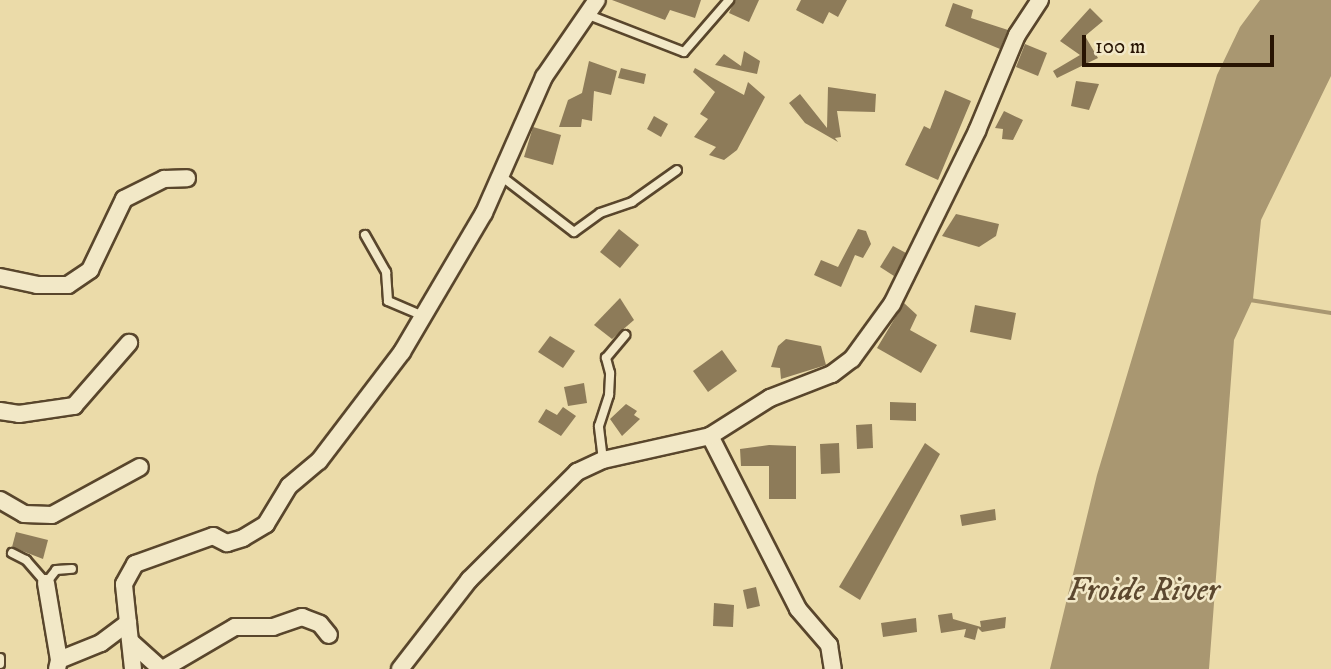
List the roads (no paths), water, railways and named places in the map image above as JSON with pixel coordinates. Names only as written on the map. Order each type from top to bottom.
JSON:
[{"type":"street","points":[[133,669],[124,584],[135,564],[213,536],[228,543],[266,524],[289,486],[319,461],[402,352],[501,176],[544,77],[597,0]]},
{"type":"street","points":[[400,669],[469,580],[556,489],[603,460],[710,436],[770,398],[832,374],[860,348],[892,304],[976,131],[1017,35],[1040,0]]},
{"type":"street","points":[[0,277],[37,285],[68,285],[90,270],[124,199],[164,179],[187,178]]},
{"type":"street","points":[[0,411],[19,414],[74,407],[129,343]]},
{"type":"street","points":[[710,436],[798,609],[829,645],[833,669]]},
{"type":"street","points":[[0,500],[24,514],[52,515],[140,467]]},
{"type":"street","points":[[46,583],[58,665],[101,643],[128,623]]},
{"type":"street","points":[[131,642],[162,669],[235,627],[273,627],[302,617],[320,624],[329,635]]},
{"type":"lane","points":[[586,13],[684,52],[729,0]]},
{"type":"lane","points":[[501,176],[574,232],[600,213],[632,202],[677,170]]},
{"type":"lane","points":[[365,235],[386,272],[388,301],[421,315]]},
{"type":"lane","points":[[603,460],[599,425],[609,395],[610,373],[606,358],[625,335]]},
{"type":"lane","points":[[12,553],[26,560],[46,583],[56,570],[72,569]]},
{"type":"water","name":"Froide River","points":[[1260,0],[1331,0],[1331,76],[1261,220],[1253,299],[1234,340],[1209,669],[1050,669],[1097,475],[1217,75],[1240,27]]},
{"type":"waterway","points":[[1250,300],[1331,313]]}]
